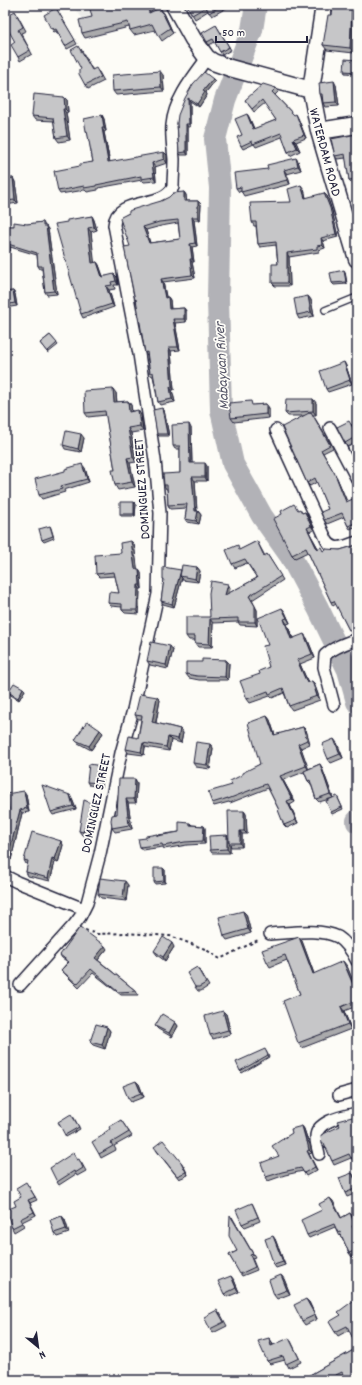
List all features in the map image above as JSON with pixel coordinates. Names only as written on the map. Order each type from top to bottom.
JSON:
[{"type":"main road","points":[[174,5],[193,39],[207,58],[230,68],[311,90]]},
{"type":"main road","name":"WATERDAM ROAD","points":[[324,5],[311,90],[319,131],[357,256]]},
{"type":"main road","points":[[319,131],[357,125]]},
{"type":"street","name":"DOMINGUEZ STREET","points":[[20,985],[74,925],[84,909],[100,854],[120,753],[133,710],[158,594],[160,513],[155,460],[140,354],[122,269],[114,225],[115,218],[116,214],[126,209],[164,196],[171,191],[173,187],[174,161],[172,125],[175,112],[179,100],[207,58]]},
{"type":"street","points":[[330,428],[357,479]]},
{"type":"street","points":[[276,430],[327,541],[331,546],[337,548],[357,542]]},
{"type":"street","points":[[334,705],[324,667],[325,655],[329,651],[341,645],[357,639]]},
{"type":"street","points":[[5,876],[84,909]]},
{"type":"street","points":[[270,934],[320,932],[338,937],[352,951],[357,961]]},
{"type":"street","points":[[339,1095],[357,1090]]},
{"type":"street","points":[[319,1154],[316,1138],[317,1130],[335,1118],[357,1113]]},
{"type":"lane","points":[[325,310],[357,297]]},
{"type":"path","points":[[74,925],[97,934],[126,933],[170,936],[205,949],[220,959],[270,934]]},
{"type":"shaded area","points":[[71,5],[163,5],[164,7],[87,23]]},
{"type":"building","points":[[89,5],[148,5],[149,13],[160,8],[170,28],[158,36],[152,24],[130,30],[128,22],[82,33],[79,20],[92,17]]},
{"type":"building","points":[[187,5],[222,5],[209,13],[206,7],[192,15]]},
{"type":"building","points":[[333,5],[343,5],[343,8],[352,8],[350,48],[323,45],[328,15],[332,15]]},
{"type":"building","points":[[56,8],[75,40],[65,46],[56,29],[51,29],[44,15]]},
{"type":"building","points":[[15,11],[23,27],[18,30],[30,50],[18,57],[11,45],[15,42],[5,24],[5,17]]},
{"type":"building","points":[[216,25],[229,47],[220,52],[213,39],[207,42],[202,33]]},
{"type":"building","points":[[78,46],[92,70],[96,68],[101,77],[85,85],[79,74],[79,70],[81,69],[71,50]]},
{"type":"building","points":[[345,59],[357,60],[357,72],[344,71]]},
{"type":"building","points":[[160,71],[161,87],[113,91],[112,75]]},
{"type":"building","points":[[204,72],[213,79],[203,91],[205,92],[197,104],[188,98],[189,124],[186,124],[186,152],[179,153],[177,123],[178,115],[193,84]]},
{"type":"building","points":[[334,81],[336,102],[323,103],[319,83]]},
{"type":"building","points":[[263,84],[276,88],[272,92],[294,115],[296,114],[304,135],[293,139],[297,148],[288,152],[281,133],[253,144],[252,141],[241,146],[237,137],[242,135],[235,119],[247,114],[253,129],[276,120],[262,100],[252,109],[245,100]]},
{"type":"building","points":[[34,94],[64,97],[65,109],[63,109],[67,136],[56,138],[53,118],[32,116]]},
{"type":"building","points":[[102,115],[104,128],[102,128],[108,162],[164,152],[164,159],[152,163],[154,177],[141,179],[141,176],[96,186],[84,188],[84,186],[58,191],[54,171],[93,162],[84,119]]},
{"type":"building","points":[[357,134],[357,179],[349,180],[345,154],[335,156],[331,139]]},
{"type":"building","points":[[296,158],[298,166],[284,170],[287,180],[241,192],[241,187],[236,188],[234,173],[268,169],[267,165]]},
{"type":"building","points":[[13,178],[15,200],[5,201],[5,179]]},
{"type":"building","points":[[301,185],[305,198],[324,193],[330,208],[336,234],[321,238],[322,245],[317,246],[317,249],[287,253],[287,283],[272,283],[272,264],[278,264],[276,242],[258,244],[256,222],[252,222],[250,203],[291,202],[288,189]]},
{"type":"building","points":[[184,192],[184,201],[198,201],[198,217],[192,217],[195,243],[190,244],[192,275],[161,279],[165,298],[168,297],[169,309],[184,308],[184,319],[173,319],[178,347],[169,347],[172,387],[170,387],[172,399],[158,402],[153,372],[150,373],[147,352],[145,353],[136,299],[135,300],[124,247],[130,246],[120,219],[131,210],[161,201],[173,193]],"holes":[[[178,220],[180,239],[149,243],[143,227],[159,222]]]},
{"type":"building","points":[[92,216],[94,227],[88,228],[92,263],[97,262],[102,277],[114,274],[116,281],[111,282],[112,285],[106,286],[112,304],[81,314],[55,224],[67,222],[67,220]]},
{"type":"building","points":[[14,222],[27,224],[43,222],[43,226],[46,226],[54,291],[45,292],[42,266],[38,266],[37,253],[8,244],[8,248],[5,248],[5,226],[14,226]]},
{"type":"building","points":[[344,270],[346,282],[332,283],[330,273]]},
{"type":"building","points":[[13,291],[15,303],[5,305],[5,292]]},
{"type":"building","points":[[308,296],[311,312],[297,315],[294,299]]},
{"type":"building","points":[[50,335],[57,343],[47,352],[40,343]]},
{"type":"building","points":[[344,362],[350,380],[326,389],[320,371]]},
{"type":"building","points":[[113,389],[114,402],[128,401],[129,412],[138,410],[140,426],[128,428],[133,457],[127,458],[132,482],[115,485],[112,470],[115,470],[105,411],[85,413],[84,391]]},
{"type":"building","points":[[286,399],[313,399],[313,411],[285,413]]},
{"type":"building","points":[[251,401],[252,405],[266,404],[266,414],[231,418],[229,403]]},
{"type":"building","points":[[162,408],[167,434],[157,434],[153,410]]},
{"type":"building","points":[[311,412],[330,445],[321,450],[335,474],[346,502],[355,498],[357,503],[357,522],[348,526],[342,513],[324,520],[321,512],[328,509],[315,478],[307,483],[282,427]]},
{"type":"building","points":[[349,421],[357,436],[345,443],[337,427]]},
{"type":"building","points":[[189,424],[190,463],[205,463],[205,477],[192,477],[195,511],[198,511],[196,521],[185,519],[187,504],[168,505],[167,485],[164,485],[163,474],[180,473],[180,446],[173,446],[172,425]]},
{"type":"building","points":[[66,431],[81,434],[78,449],[63,445]]},
{"type":"building","points":[[82,464],[87,479],[61,486],[62,489],[39,495],[35,479],[65,471],[65,469]]},
{"type":"building","points":[[120,502],[134,502],[134,514],[120,514]]},
{"type":"building","points":[[294,504],[302,513],[305,512],[311,526],[307,528],[317,549],[321,547],[323,551],[326,549],[340,550],[357,545],[357,629],[349,630],[334,601],[331,602],[306,548],[292,555],[273,519],[282,514],[281,511]]},
{"type":"building","points":[[50,526],[53,536],[42,540],[39,529]]},
{"type":"building","points":[[131,541],[135,569],[139,569],[140,585],[138,585],[137,610],[122,610],[122,604],[108,603],[109,592],[119,593],[114,572],[96,574],[95,555],[121,553],[120,543]]},
{"type":"building","points":[[257,541],[264,556],[267,554],[281,576],[249,596],[255,606],[255,622],[238,622],[238,618],[210,619],[209,644],[195,643],[195,636],[186,636],[186,617],[210,617],[209,593],[211,581],[228,584],[225,595],[257,578],[245,559],[232,564],[226,550],[238,545],[239,550]]},
{"type":"building","points":[[182,565],[197,567],[195,579],[180,576]]},
{"type":"building","points":[[163,567],[181,570],[172,604],[161,601],[164,579]]},
{"type":"building","points":[[282,608],[287,618],[284,619],[291,639],[304,634],[312,654],[297,660],[307,683],[312,681],[317,696],[289,706],[283,688],[269,694],[268,691],[247,699],[240,681],[260,674],[259,671],[269,667],[263,646],[268,645],[258,618]]},
{"type":"building","points":[[151,642],[170,646],[166,665],[147,661]]},
{"type":"building","points":[[202,659],[226,660],[225,677],[186,674],[186,662],[202,662]]},
{"type":"building","points":[[14,683],[23,688],[18,698],[8,692]]},
{"type":"building","points":[[140,694],[157,697],[152,722],[180,729],[178,739],[168,737],[166,747],[143,743],[141,752],[126,749],[129,736],[138,738],[142,716],[135,715]]},
{"type":"building","points":[[267,716],[274,735],[303,727],[307,740],[298,744],[306,766],[280,776],[292,799],[287,801],[296,820],[284,825],[279,810],[266,784],[228,799],[212,803],[208,792],[232,785],[230,781],[260,764],[248,723]]},
{"type":"building","points":[[87,721],[100,730],[89,746],[75,740]]},
{"type":"building","points":[[334,739],[340,754],[328,759],[322,744]]},
{"type":"building","points":[[196,742],[210,744],[207,765],[193,763]]},
{"type":"building","points":[[89,764],[102,766],[99,783],[87,782]]},
{"type":"building","points":[[320,764],[330,794],[316,799],[310,780],[308,781],[304,771]]},
{"type":"building","points":[[119,779],[135,779],[134,799],[126,799],[129,825],[112,828],[112,815],[117,814]]},
{"type":"building","points":[[42,785],[70,795],[73,806],[51,812]]},
{"type":"building","points":[[24,791],[27,808],[20,810],[8,856],[6,856],[5,860],[5,823],[9,809],[6,794]]},
{"type":"building","points":[[337,796],[342,807],[331,812],[326,801]]},
{"type":"building","points":[[84,800],[94,804],[83,832],[79,831]]},
{"type":"building","points":[[228,811],[244,811],[244,831],[240,831],[240,843],[229,843]]},
{"type":"building","points":[[179,822],[190,823],[190,825],[204,826],[203,841],[140,847],[138,839],[157,834],[157,836],[179,832]]},
{"type":"building","points":[[32,832],[61,841],[55,859],[52,858],[48,878],[26,872],[28,861],[24,860]]},
{"type":"building","points":[[227,835],[227,849],[210,850],[209,836]]},
{"type":"building","points":[[154,868],[163,868],[164,881],[154,882]]},
{"type":"building","points":[[100,878],[125,881],[123,897],[98,894]]},
{"type":"building","points":[[243,911],[248,929],[224,936],[219,917]]},
{"type":"building","points":[[80,927],[105,946],[95,958],[136,991],[118,992],[91,969],[77,984],[61,970],[69,962],[60,955]]},
{"type":"building","points":[[163,937],[172,943],[163,957],[154,951]]},
{"type":"building","points":[[299,937],[313,974],[343,961],[357,994],[357,1000],[341,1007],[348,1024],[298,1043],[283,1001],[300,994],[285,955],[267,962],[262,950]]},
{"type":"building","points":[[197,967],[206,983],[199,987],[195,987],[187,973]]},
{"type":"building","points":[[223,1011],[228,1030],[210,1035],[205,1016]]},
{"type":"building","points":[[162,1014],[175,1022],[169,1033],[155,1026]]},
{"type":"building","points":[[96,1024],[107,1027],[102,1045],[90,1042]]},
{"type":"building","points":[[265,1049],[268,1055],[240,1071],[236,1062]]},
{"type":"building","points":[[136,1081],[141,1093],[128,1098],[123,1086]]},
{"type":"building","points":[[71,1114],[79,1127],[65,1135],[58,1122]]},
{"type":"building","points":[[357,1116],[357,1156],[351,1158],[349,1154],[332,1161],[324,1143],[322,1144],[321,1135],[340,1126],[337,1121]]},
{"type":"building","points":[[121,1120],[129,1132],[111,1143],[113,1146],[99,1154],[92,1142],[105,1134],[104,1133],[110,1129],[109,1127]]},
{"type":"building","points":[[302,1126],[309,1150],[307,1151],[315,1167],[304,1173],[301,1168],[266,1177],[261,1163],[279,1156],[272,1146],[292,1133],[291,1129]]},
{"type":"building","points":[[163,1140],[181,1162],[186,1172],[177,1176],[154,1147]]},
{"type":"building","points":[[73,1153],[77,1160],[79,1159],[83,1168],[75,1173],[74,1171],[57,1182],[50,1168]]},
{"type":"building","points":[[352,1173],[357,1184],[357,1188],[345,1193],[339,1178]]},
{"type":"building","points":[[26,1182],[35,1197],[28,1200],[34,1212],[20,1219],[22,1223],[12,1228],[6,1210],[16,1206],[14,1201],[21,1197],[16,1188]]},
{"type":"building","points":[[330,1198],[341,1218],[350,1213],[355,1225],[352,1226],[357,1237],[357,1250],[349,1253],[340,1232],[338,1233],[334,1224],[307,1235],[301,1220],[322,1210],[319,1204]]},
{"type":"building","points":[[252,1203],[258,1217],[242,1224],[236,1210]]},
{"type":"building","points":[[230,1215],[253,1254],[250,1255],[255,1267],[240,1274],[229,1255],[237,1251],[229,1236]]},
{"type":"building","points":[[62,1216],[66,1229],[54,1233],[50,1220]]},
{"type":"building","points":[[273,1236],[283,1262],[274,1265],[265,1239]]},
{"type":"building","points":[[281,1275],[287,1290],[274,1295],[269,1280]]},
{"type":"building","points":[[231,1276],[236,1288],[224,1294],[218,1281]]},
{"type":"building","points":[[357,1289],[357,1298],[352,1292]]},
{"type":"building","points":[[357,1298],[357,1347],[347,1326],[335,1332],[329,1322],[341,1315],[338,1312]]},
{"type":"building","points":[[306,1299],[315,1315],[302,1321],[294,1305]]},
{"type":"building","points":[[217,1310],[224,1322],[210,1329],[204,1317]]},
{"type":"building","points":[[269,1338],[271,1346],[289,1338],[299,1358],[286,1364],[283,1356],[267,1361],[258,1341]]},
{"type":"building","points":[[357,1348],[357,1380],[345,1380],[342,1372],[326,1380],[301,1380]]},
{"type":"building","points":[[288,1375],[290,1380],[278,1380]]},
{"type":"waterway","name":"Mabayuan River","points":[[256,5],[252,30],[225,100],[215,139],[220,188],[218,299],[221,410],[233,464],[262,516],[291,557],[318,608],[348,670],[357,702]]}]
